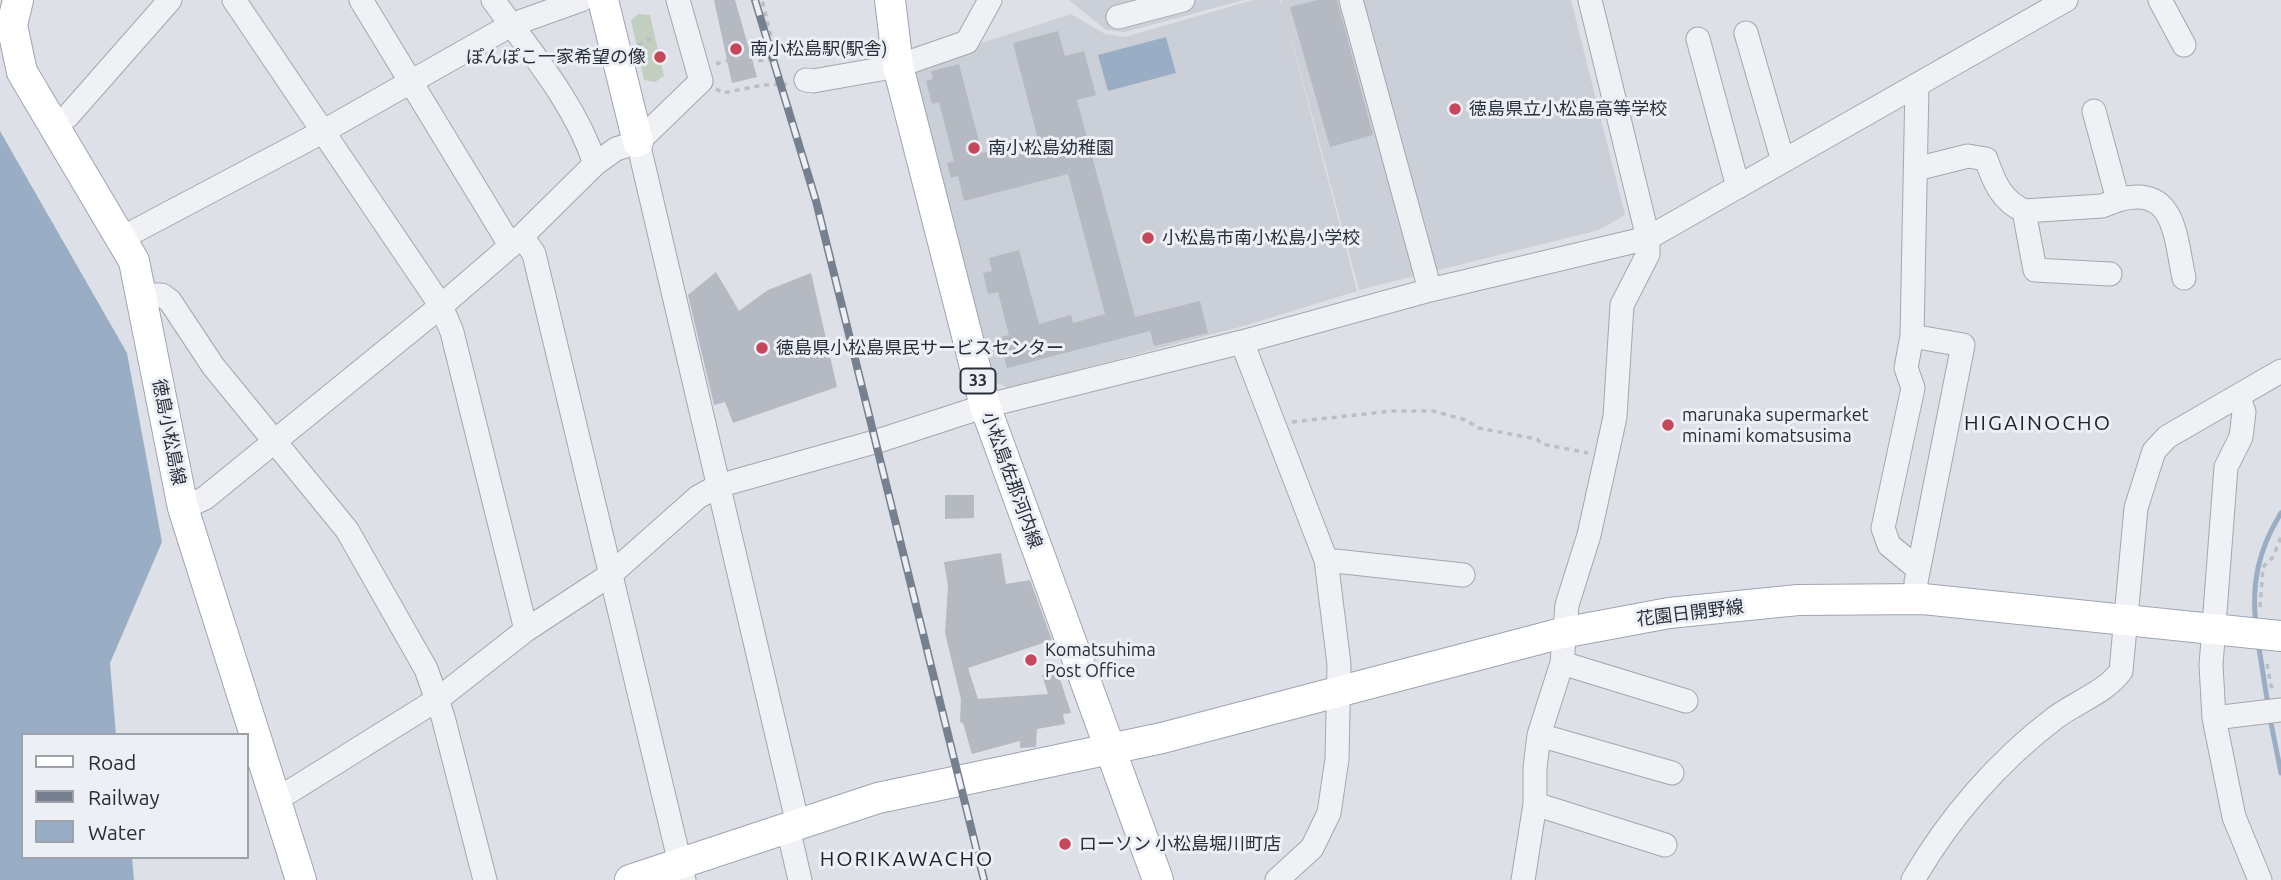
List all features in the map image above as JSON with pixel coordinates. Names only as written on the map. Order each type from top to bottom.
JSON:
[{"type":"main road","name":"徳島小松島線","points":[[18,0],[12,25],[22,72],[134,261],[183,508],[301,880]]},
{"type":"main road","name":"小松島佐那河内線","points":[[890,0],[898,66],[985,406],[1158,880]]},
{"type":"main road","points":[[602,1],[638,142]]},
{"type":"main road","points":[[0,38],[22,72]]},
{"type":"main road","name":"花園日開野線","points":[[1112,748],[1562,633],[1669,613],[1798,600],[1914,599],[2281,636]]},
{"type":"main road","points":[[630,880],[683,872],[793,826],[878,798],[1112,748]]},
{"type":"street","points":[[53,124],[68,116],[170,0]]},
{"type":"street","points":[[234,0],[441,306],[453,332],[526,631]]},
{"type":"street","points":[[361,0],[410,82],[516,241],[534,254],[683,872]]},
{"type":"street","points":[[494,0],[568,107],[586,137],[595,164]]},
{"type":"street","points":[[183,508],[205,498],[441,306],[516,241],[595,164],[616,149],[638,142],[709,72],[678,0]]},
{"type":"street","points":[[806,80],[898,66],[967,42],[990,0]]},
{"type":"street","points":[[1118,18],[1182,0]]},
{"type":"street","points":[[1351,0],[1430,290]]},
{"type":"street","points":[[1523,880],[1535,804],[1539,735],[1562,663],[1562,633],[1567,605],[1589,535],[1604,456],[1615,417],[1622,304],[1648,254],[1648,238],[1590,0]]},
{"type":"street","points":[[274,796],[289,792],[438,699],[526,631],[610,575],[698,496],[718,486],[878,441],[985,406],[1242,342],[1430,290],[1648,238],[2066,0]]},
{"type":"street","points":[[2160,0],[2184,45]]},
{"type":"street","points":[[120,239],[324,131],[511,25],[602,1]]},
{"type":"street","points":[[1746,33],[1783,161]]},
{"type":"street","points":[[1698,38],[1738,187]]},
{"type":"street","points":[[1917,85],[1912,336],[1906,368],[1913,388],[1883,528],[1889,545],[1918,569]]},
{"type":"street","points":[[2094,111],[2118,200]]},
{"type":"street","points":[[638,142],[793,826],[800,880]]},
{"type":"street","points":[[1916,169],[1968,156],[1986,159],[1996,186],[2011,205],[2024,211],[2102,206],[2138,195],[2162,205],[2170,214],[2184,278]]},
{"type":"street","points":[[2024,211],[2035,270],[2110,274]]},
{"type":"street","points":[[142,295],[162,295],[170,302],[213,366],[347,530],[425,669],[438,699],[485,880]]},
{"type":"street","points":[[1912,336],[1964,345],[1914,599]]},
{"type":"street","points":[[1242,342],[1326,560],[1339,664],[1337,759],[1329,813],[1312,848],[1277,880]]},
{"type":"street","points":[[1913,880],[1936,839],[2009,759],[2056,718],[2114,681],[2121,671],[2136,508],[2154,451],[2167,437],[2239,398],[2281,371]]},
{"type":"street","points":[[2239,398],[2244,412],[2241,437],[2226,467],[2211,629],[2214,718],[2234,817],[2260,880]]},
{"type":"street","points":[[1326,560],[1463,575]]},
{"type":"street","points":[[1562,663],[1686,701]]},
{"type":"street","points":[[2214,718],[2275,708]]},
{"type":"street","points":[[1539,735],[1672,773]]},
{"type":"street","points":[[1535,804],[1665,845]]},
{"type":"path","points":[[762,0],[776,57],[750,63],[748,55],[709,72],[723,93],[806,80]]},
{"type":"path","points":[[636,47],[642,41],[656,40]]},
{"type":"path","points":[[1273,424],[1393,411],[1433,411],[1466,420],[1478,428],[1604,456]]},
{"type":"path","points":[[2260,607],[2263,566],[2273,557],[2281,537]]},
{"type":"path","points":[[2267,664],[2275,708]]},
{"type":"shaded area","points":[[1069,0],[1244,0],[1125,32],[1106,30]]},
{"type":"shaded area","name":"小松島市南小松島小学校","points":[[1253,0],[1279,0],[1282,4],[1357,291],[1247,325],[1009,388],[994,382],[966,289],[911,66],[1071,14],[1105,34],[1125,37]]},
{"type":"shaded area","name":"徳島県立小松島高等学校","points":[[1281,0],[1571,0],[1625,215],[1599,230],[1359,290]]},
{"type":"green space","points":[[639,14],[650,15],[664,76],[655,82],[644,80],[631,20]]},
{"type":"water","points":[[1166,37],[1176,73],[1108,91],[1098,55]]},
{"type":"water","points":[[0,131],[127,353],[162,542],[110,663],[116,733],[21,733],[21,859],[132,859],[134,880],[0,880]]},
{"type":"building","name":"南小松島駅(駅舎)","points":[[714,0],[735,0],[757,77],[732,83]]},
{"type":"building","points":[[1318,0],[1337,0],[1373,135],[1330,147],[1290,7]]},
{"type":"building","points":[[1058,31],[1065,56],[1084,51],[1096,95],[1077,100],[1135,317],[1200,301],[1208,333],[1154,346],[1150,331],[1007,368],[999,337],[1009,335],[998,292],[988,294],[983,273],[992,271],[989,258],[1019,250],[1039,324],[1071,315],[1073,323],[1105,314],[1068,174],[964,201],[958,176],[951,178],[947,163],[954,161],[939,102],[932,104],[926,81],[933,79],[931,71],[959,64],[982,153],[1038,139],[1013,43]]},
{"type":"building","name":"徳島県小松島県民サービスセンター","points":[[716,272],[739,311],[768,290],[811,273],[837,387],[733,423],[725,402],[714,405],[688,295]]},
{"type":"building","points":[[945,495],[974,495],[974,518],[945,519]]},
{"type":"building","points":[[1001,553],[1006,584],[1030,580],[1052,640],[968,668],[978,699],[1048,694],[1042,675],[1057,670],[1071,713],[1063,714],[1065,724],[1037,729],[1036,747],[1020,748],[1020,741],[972,754],[963,723],[960,722],[961,699],[945,633],[948,586],[944,562]]},
{"type":"waterway","points":[[2256,625],[2258,566],[2267,539],[2281,513]]},
{"type":"waterway","points":[[2258,642],[2268,705]]},
{"type":"waterway","points":[[2270,718],[2281,773]]},
{"type":"railway","points":[[755,0],[816,201],[984,880]]},
{"type":"place","name":"南小松島駅(駅舎)","points":[[736,49]]},
{"type":"place","name":"ぽんぽこ一家希望の像","points":[[660,57]]},
{"type":"place","name":"徳島県立小松島高等学校","points":[[1455,109]]},
{"type":"place","name":"南小松島幼稚園","points":[[974,148]]},
{"type":"place","name":"小松島市南小松島小学校","points":[[1148,238]]},
{"type":"place","name":"徳島県小松島県民サービスセンター","points":[[762,348]]},
{"type":"place","name":"marunaka supermarket minami komatsusima","points":[[1668,425]]},
{"type":"place","name":"Komatsuhima Post Office","points":[[1031,660]]},
{"type":"place","name":"ローソン 小松島堀川町店","points":[[1065,844]]},
{"type":"district","name":"HIGAINOCHO","points":[[2038,423]]},
{"type":"district","name":"HORIKAWACHO","points":[[907,859]]}]
